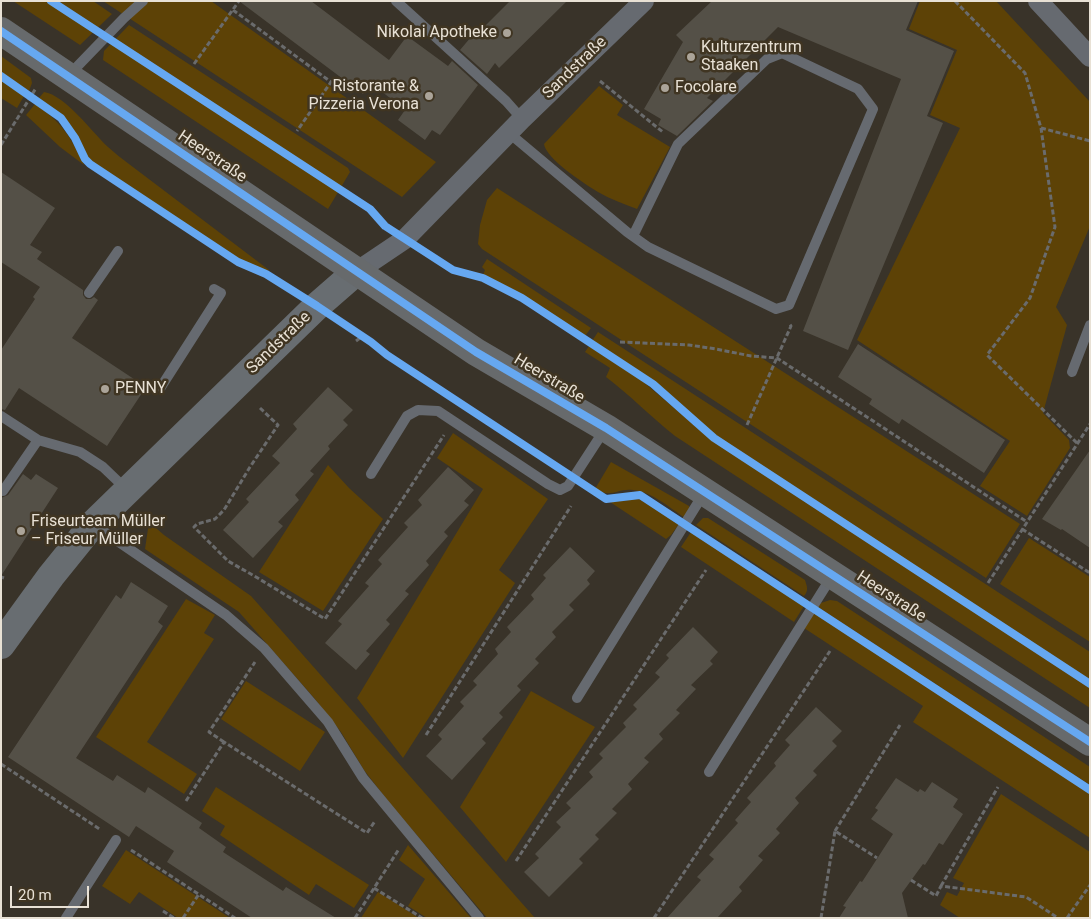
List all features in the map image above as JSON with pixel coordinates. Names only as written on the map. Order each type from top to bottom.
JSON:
[{"type":"main road","name":"Heerstraße","points":[[1,30],[476,352],[606,428],[1090,742]]},
{"type":"street","name":"Sandstraße","points":[[1,645],[50,576],[93,524],[317,306],[356,272],[405,239],[516,126],[644,1]]},
{"type":"street","points":[[1038,1],[1090,57]]},
{"type":"lane","points":[[59,70],[143,1]]},
{"type":"lane","points":[[396,1],[493,89],[516,126],[633,236],[648,246],[776,310],[789,305],[873,109],[858,89],[782,53],[768,59],[678,144],[633,236]]},
{"type":"lane","points":[[88,293],[118,251]]},
{"type":"lane","points":[[161,387],[221,293],[214,289]]},
{"type":"lane","points":[[1072,372],[1090,324]]},
{"type":"lane","points":[[371,474],[407,416],[418,410],[438,411],[560,490],[568,486],[606,428]]},
{"type":"lane","points":[[1,416],[38,440],[80,452],[103,467],[127,490]]},
{"type":"lane","points":[[1,491],[3,491],[38,440]]},
{"type":"lane","points":[[577,698],[705,492]]},
{"type":"lane","points":[[93,524],[226,615],[264,648],[328,722],[363,778],[479,918]]},
{"type":"lane","points":[[709,772],[832,575]]},
{"type":"lane","points":[[66,918],[116,840]]},
{"type":"path","points":[[194,64],[240,1]]},
{"type":"path","points":[[955,1],[1025,73],[1041,128],[1054,227],[1030,298],[987,355],[1077,443]]},
{"type":"path","points":[[233,10],[332,82],[297,131]]},
{"type":"path","points":[[1,145],[31,96],[59,70]]},
{"type":"path","points":[[600,81],[678,144]]},
{"type":"path","points":[[24,91],[39,101]]},
{"type":"path","points":[[1041,128],[1090,141]]},
{"type":"path","points":[[747,425],[790,326],[783,307]]},
{"type":"path","points":[[354,331],[361,339]]},
{"type":"path","points":[[620,342],[689,345],[751,356],[777,358],[1027,522]]},
{"type":"path","points":[[260,408],[278,425],[250,466],[224,510],[215,519],[197,524],[194,527],[228,561],[324,619],[453,421]]},
{"type":"path","points":[[988,583],[1090,424]]},
{"type":"path","points":[[426,735],[571,505]]},
{"type":"path","points":[[1022,529],[1090,573]]},
{"type":"path","points":[[516,861],[706,570]]},
{"type":"path","points":[[264,648],[209,732],[367,834],[386,805]]},
{"type":"path","points":[[654,918],[830,651]]},
{"type":"path","points":[[821,918],[835,831],[900,725]]},
{"type":"path","points":[[186,802],[224,742]]},
{"type":"path","points":[[911,880],[936,896],[998,787]]},
{"type":"path","points":[[835,831],[878,858]]},
{"type":"path","points":[[355,918],[409,834]]},
{"type":"path","points":[[1067,918],[1090,885]]},
{"type":"path","points":[[941,886],[1026,897],[1058,918]]},
{"type":"path","points":[[374,888],[422,918]]},
{"type":"path","points":[[183,918],[199,894]]},
{"type":"path","points":[[163,911],[174,918]]},
{"type":"shaded area","points":[[13,1],[93,1],[112,14],[80,45]]},
{"type":"shaded area","points":[[103,1],[211,1],[436,162],[402,197]]},
{"type":"shaded area","points":[[920,1],[996,1],[1090,102],[1090,226],[1056,307],[1067,325],[1043,413],[1069,440],[1070,448],[1027,516],[980,486],[1010,441],[857,340],[960,128],[930,115],[957,50],[909,29]]},
{"type":"shaded area","points":[[129,25],[348,168],[350,172],[328,209],[103,60],[104,51]]},
{"type":"shaded area","points":[[1,56],[31,78],[32,83],[29,91],[1,73]]},
{"type":"shaded area","points":[[1,81],[24,96],[17,108],[1,98]]},
{"type":"shaded area","points":[[599,86],[623,105],[617,115],[670,147],[637,209],[603,195],[576,177],[551,157],[544,144]]},
{"type":"shaded area","points":[[44,92],[61,100],[118,156],[269,270],[264,271],[243,262],[89,160],[65,118],[39,98]]},
{"type":"shaded area","points":[[35,104],[52,117],[64,130],[84,165],[60,147],[26,115]]},
{"type":"shaded area","points":[[497,188],[1020,524],[986,578],[482,249],[478,244],[480,225],[487,200]]},
{"type":"shaded area","points":[[487,259],[591,328],[585,336],[524,296],[482,277],[485,270],[482,267]]},
{"type":"shaded area","points":[[598,332],[1090,652],[1090,680],[718,438],[656,383],[592,341]]},
{"type":"shaded area","points":[[589,346],[641,380],[711,439],[1090,687],[1090,708],[675,436],[606,377],[610,368],[585,352]]},
{"type":"shaded area","points":[[453,433],[548,499],[499,570],[515,583],[403,758],[357,698],[483,489],[437,458]]},
{"type":"shaded area","points":[[611,462],[689,506],[689,513],[685,518],[660,501],[640,491],[627,490],[606,493],[595,489]]},
{"type":"shaded area","points":[[328,465],[349,488],[383,519],[323,611],[259,572]]},
{"type":"shaded area","points":[[639,499],[679,524],[666,539],[610,502]]},
{"type":"shaded area","points":[[703,518],[708,518],[805,580],[806,594],[804,596],[696,525]]},
{"type":"shaded area","points":[[149,522],[164,535],[251,596],[535,918],[487,918],[388,801],[364,770],[341,732],[315,699],[239,612],[145,549]]},
{"type":"shaded area","points":[[691,532],[804,606],[794,622],[681,547]]},
{"type":"shaded area","points":[[1029,538],[1090,577],[1090,642],[1000,584]]},
{"type":"shaded area","points":[[186,599],[215,615],[204,633],[214,639],[147,742],[197,774],[184,794],[96,737]]},
{"type":"shaded area","points":[[830,600],[837,601],[1090,767],[1090,785],[818,607],[821,603]]},
{"type":"shaded area","points":[[813,612],[1090,793],[1090,838],[913,722],[923,706],[804,628]]},
{"type":"shaded area","points":[[246,681],[325,732],[300,771],[221,719]]},
{"type":"shaded area","points":[[531,691],[595,727],[506,862],[460,807]]},
{"type":"shaded area","points":[[216,787],[369,885],[354,908],[316,884],[309,895],[220,835],[225,826],[202,811]]},
{"type":"shaded area","points":[[1001,794],[1090,852],[1090,918],[960,918],[940,905],[947,892],[957,896],[964,883],[953,878]]},
{"type":"shaded area","points":[[408,845],[471,918],[427,918],[408,906],[425,879],[399,860]]},
{"type":"shaded area","points":[[126,850],[230,918],[178,918],[139,892],[130,904],[102,886]]},
{"type":"shaded area","points":[[378,892],[419,918],[361,918]]},
{"type":"building","points":[[239,1],[311,1],[389,60],[407,36],[448,66],[452,61],[478,85],[440,135],[432,130],[425,140],[398,120],[405,110],[371,83],[363,94]]},
{"type":"building","name":"Nikolai Apotheke","points":[[510,1],[567,1],[499,68],[495,63],[487,74],[460,50],[471,37],[473,38]]},
{"type":"building","points":[[712,1],[918,1],[906,30],[954,51],[927,116],[943,123],[848,350],[803,331],[901,79],[778,27],[707,98],[713,101],[677,136],[658,125],[661,119],[644,109],[683,42],[676,35]]},
{"type":"building","points":[[1,172],[55,208],[30,245],[42,252],[37,259],[83,290],[83,295],[86,299],[94,297],[98,300],[72,338],[146,387],[107,446],[19,388],[5,410],[1,409],[1,350],[35,299],[33,297],[40,287],[1,262]]},
{"type":"building","points":[[858,344],[1005,440],[984,473],[902,419],[899,424],[869,404],[872,399],[838,377]]},
{"type":"building","points":[[328,387],[353,410],[343,420],[348,425],[328,446],[330,449],[310,471],[314,474],[295,495],[299,500],[278,522],[283,526],[253,558],[223,530],[249,502],[246,499],[280,463],[272,456],[297,429],[293,424]]},
{"type":"building","points":[[1090,450],[1090,548],[1062,529],[1042,519]]},
{"type":"building","points":[[448,467],[474,490],[464,501],[469,505],[444,532],[448,536],[426,561],[429,565],[405,591],[409,594],[386,620],[390,624],[366,651],[370,654],[356,670],[325,643],[342,624],[338,621],[369,586],[365,583],[382,564],[378,560],[408,527],[404,523],[422,505],[418,500]]},
{"type":"building","points":[[23,474],[31,480],[36,474],[58,488],[1,576],[1,498],[8,495]]},
{"type":"building","points":[[570,547],[595,571],[587,580],[590,584],[569,605],[574,610],[552,632],[556,637],[535,659],[539,663],[517,686],[521,690],[499,713],[503,717],[482,739],[486,743],[452,780],[426,756],[442,739],[438,735],[464,706],[460,702],[477,685],[473,681],[498,654],[495,649],[511,632],[507,627],[534,599],[531,595],[546,578],[543,575]]},
{"type":"building","points":[[131,582],[168,606],[158,622],[163,626],[76,758],[113,781],[117,775],[145,793],[148,787],[202,823],[199,828],[226,847],[223,852],[283,891],[286,887],[336,918],[252,918],[167,862],[174,851],[136,826],[129,837],[8,757],[116,595],[121,599]]},
{"type":"building","points":[[693,627],[718,652],[710,661],[713,664],[691,685],[696,689],[676,710],[680,713],[659,734],[663,739],[644,758],[649,762],[628,784],[632,789],[612,809],[617,813],[595,835],[599,839],[579,859],[583,863],[549,897],[524,872],[539,858],[535,854],[561,827],[556,822],[571,808],[566,803],[593,777],[589,772],[603,758],[599,754],[626,727],[623,723],[637,709],[633,705],[660,677],[655,673],[669,658],[666,655]]},
{"type":"building","points":[[816,707],[842,731],[832,741],[837,746],[813,771],[817,775],[795,798],[799,803],[776,829],[780,833],[758,856],[763,860],[739,887],[742,891],[717,918],[667,918],[701,880],[697,877],[714,859],[709,855],[738,823],[735,820],[751,802],[747,798],[776,766],[774,763],[790,745],[785,740]]},
{"type":"building","points":[[896,778],[918,792],[920,789],[925,792],[932,782],[958,799],[953,807],[963,814],[943,845],[939,843],[925,865],[923,864],[902,893],[908,918],[839,918],[846,907],[843,906],[860,881],[862,882],[893,834],[871,819],[878,810],[875,808]]},
{"type":"cycle path","points":[[51,1],[370,209],[385,226],[453,270],[483,278],[522,298],[653,384],[714,438],[1090,684]]},
{"type":"cycle path","points":[[1,31],[476,352],[606,428],[1090,742]]},
{"type":"cycle path","points":[[1,76],[61,118],[75,138],[85,159],[90,164],[238,262],[266,274],[317,306],[387,355],[606,499],[640,495],[1090,790]]},
{"type":"place","name":"Nikolai Apotheke","points":[[507,33]]},
{"type":"place","name":"Kulturzentrum Staaken","points":[[691,57]]},
{"type":"place","name":"Focolare","points":[[665,88]]},
{"type":"place","name":"Ristorante & Pizzeria Verona","points":[[429,96]]},
{"type":"place","name":"PENNY","points":[[105,389]]},
{"type":"place","name":"Friseurteam Müller – Friseur Müller","points":[[21,531]]}]
